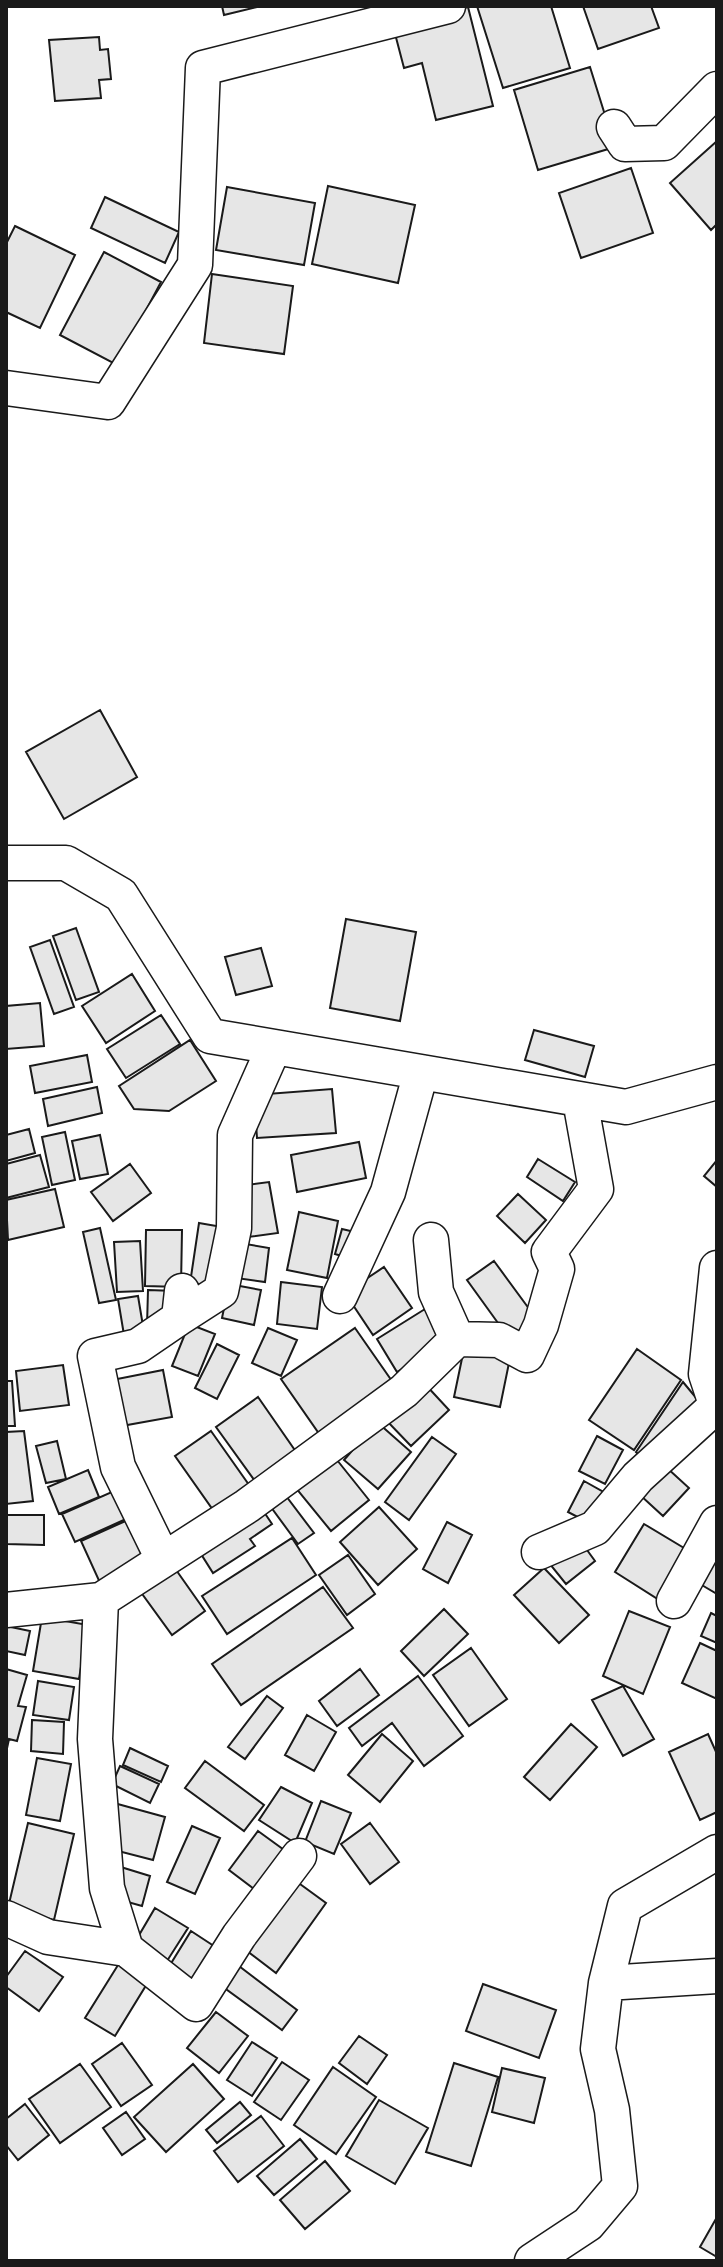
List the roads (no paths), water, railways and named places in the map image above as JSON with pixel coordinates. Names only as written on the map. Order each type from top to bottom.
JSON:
[{"type":"street","points":[[6,388],[108,402],[195,265],[203,68],[448,6]]},
{"type":"street","points":[[614,127],[625,144],[664,143],[717,89]]},
{"type":"street","points":[[6,863],[66,863],[121,895],[210,1036],[626,1107],[717,1082]]},
{"type":"street","points":[[163,1559],[118,1467],[95,1356],[138,1346],[180,1304],[221,1291],[234,1228],[235,1135],[274,1047]]},
{"type":"street","points":[[340,1296],[388,1192],[421,1072]]},
{"type":"street","points":[[6,1610],[101,1600],[247,1506],[404,1391],[457,1339],[499,1340],[527,1355],[541,1325],[557,1269],[549,1252],[596,1189],[580,1100]]},
{"type":"street","points":[[431,1240],[436,1292],[457,1339]]},
{"type":"street","points":[[539,1552],[595,1528],[638,1477],[717,1406],[706,1374],[717,1268]]},
{"type":"street","points":[[674,1601],[717,1523]]},
{"type":"street","points":[[101,1600],[95,1739],[98,1797],[107,1888],[126,1949]]},
{"type":"street","points":[[532,2261],[588,2224],[620,2186],[612,2110],[598,2049],[606,1983],[625,1906],[717,1852]]},
{"type":"street","points":[[6,1918],[48,1937],[126,1949],[196,2004],[239,1936],[299,1856]]},
{"type":"street","points":[[606,1983],[717,1976]]}]
